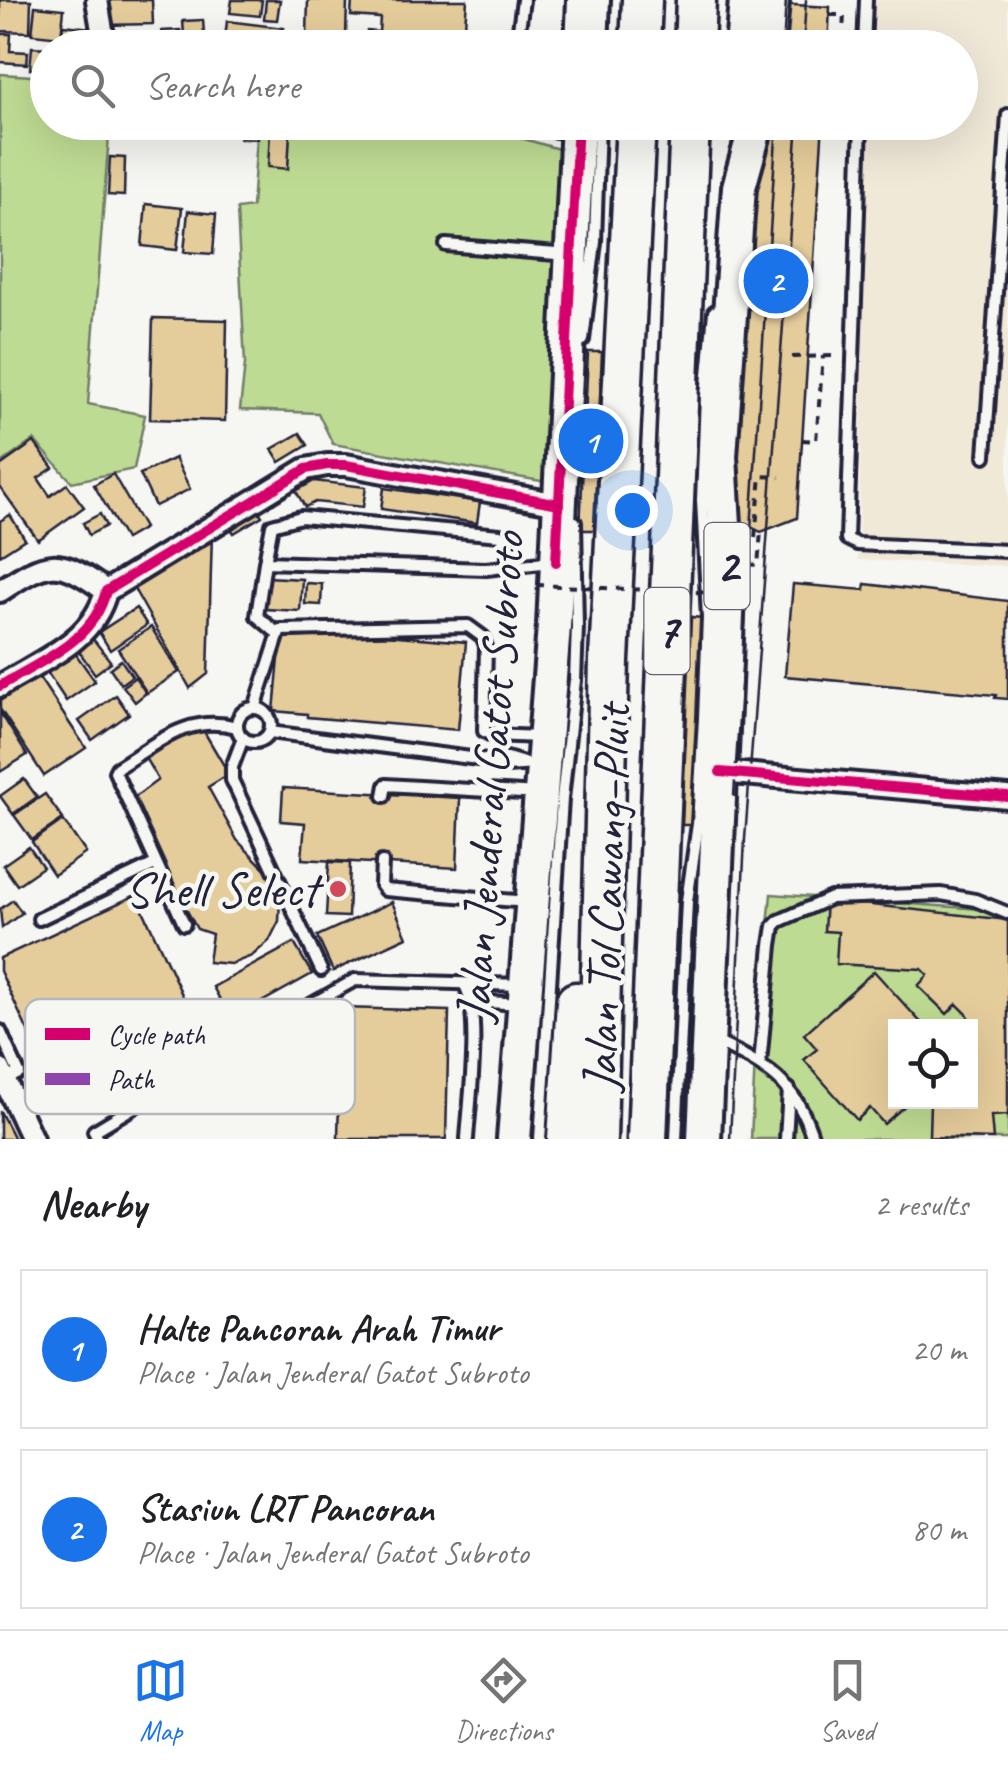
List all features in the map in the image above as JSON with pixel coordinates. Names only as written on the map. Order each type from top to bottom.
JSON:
[{"type":"highway","points":[[583,30],[584,0]]},
{"type":"highway","points":[[641,30],[642,0]]},
{"type":"highway","points":[[695,30],[696,0]]},
{"type":"highway","points":[[744,30],[746,0]]},
{"type":"highway","points":[[770,30],[772,0]]},
{"type":"highway","name":"Jalan Jenderal Gatot Subroto","points":[[514,1139],[533,902],[546,573],[567,507],[570,254],[583,140]]},
{"type":"highway","name":"Jalan Tol Cawang–Pluit","points":[[596,1139],[610,660],[635,140]]},
{"type":"highway","name":"Jalan Tol Cawang–Pluit","points":[[647,1139],[689,140]]},
{"type":"highway","name":"2","points":[[704,1139],[728,593],[720,456],[739,188],[738,140]]},
{"type":"highway","name":"2","points":[[739,188],[752,140]]},
{"type":"highway","points":[[567,1139],[586,882],[610,660]]},
{"type":"street","points":[[97,0],[102,30]]},
{"type":"street","points":[[0,686],[87,632],[101,610],[106,590],[306,469],[346,465],[567,507]]},
{"type":"street","points":[[0,591],[30,572],[59,565],[77,570],[106,590]]},
{"type":"street","points":[[720,772],[1008,797]]},
{"type":"street","points":[[2,1075],[32,1139]]},
{"type":"lane","points":[[519,30],[523,0]]},
{"type":"lane","points":[[603,30],[604,0]]},
{"type":"lane","points":[[865,30],[866,0]]},
{"type":"lane","points":[[985,456],[1008,115]]},
{"type":"lane","points":[[582,350],[595,242],[586,140]]},
{"type":"lane","points":[[860,140],[847,539],[857,544],[1008,551]]},
{"type":"lane","points":[[720,273],[739,188]]},
{"type":"lane","points":[[446,245],[570,254]]},
{"type":"lane","points":[[676,1139],[686,902],[698,824],[708,618],[702,528],[706,396],[717,292]]},
{"type":"lane","points":[[540,1139],[562,799],[575,680],[567,507]]},
{"type":"lane","points":[[276,632],[257,616],[272,525],[300,517],[500,535],[508,544],[508,565]]},
{"type":"lane","points":[[265,562],[486,568],[508,565],[546,573]]},
{"type":"lane","points":[[276,632],[468,626],[483,637],[486,647],[484,731],[538,765]]},
{"type":"lane","points":[[276,632],[255,708],[242,714],[232,780],[321,970]]},
{"type":"lane","points":[[255,708],[268,716],[270,732]]},
{"type":"lane","points":[[184,924],[116,778],[117,768],[186,726],[212,722],[258,742],[270,732],[486,760],[507,758],[538,765]]},
{"type":"lane","points":[[384,796],[386,785],[538,765]]},
{"type":"lane","points":[[698,824],[712,945]]},
{"type":"lane","points":[[382,862],[381,885],[385,890],[533,902]]},
{"type":"lane","points":[[39,918],[156,864]]},
{"type":"lane","points":[[760,1064],[770,944],[774,926],[784,918],[831,898],[942,894],[975,900],[1007,913]]},
{"type":"lane","points":[[322,999],[356,980],[464,984],[525,995]]},
{"type":"lane","points":[[464,984],[472,1001],[473,1035],[466,1139]]},
{"type":"lane","points":[[472,1001],[525,995]]},
{"type":"lane","points":[[0,1031],[20,1073],[2,1075]]},
{"type":"lane","points":[[708,1038],[760,1064],[789,1088],[804,1110],[813,1139]]},
{"type":"lane","points":[[786,1139],[789,1088]]},
{"type":"lane","points":[[98,1139],[94,1131],[122,1114]]},
{"type":"path","points":[[830,15],[844,15],[843,30]]},
{"type":"path","points":[[792,357],[823,356],[816,441],[802,440]]},
{"type":"path","points":[[753,554],[761,476],[780,477]]},
{"type":"path","points":[[546,573],[739,594],[741,564],[758,564],[761,532]]},
{"type":"shaded area","points":[[868,0],[1008,0],[1008,566],[858,560],[868,140],[978,140],[978,30],[869,30]]},
{"type":"green space","points":[[0,74],[30,76],[30,140],[109,140],[88,404],[145,415],[134,469],[72,482],[34,440],[0,464]]},
{"type":"green space","points":[[257,140],[528,140],[562,150],[552,483],[333,444],[318,413],[240,410],[245,364],[237,209],[252,207]]},
{"type":"green space","points":[[771,894],[1008,911],[1008,1139],[751,1139]]},
{"type":"building","points":[[0,0],[31,0],[30,32],[0,31]]},
{"type":"building","points":[[105,0],[152,0],[153,24],[104,25]]},
{"type":"building","points":[[232,0],[262,0],[260,16],[230,13]]},
{"type":"building","points":[[266,0],[280,0],[277,20],[264,19]]},
{"type":"building","points":[[308,0],[347,0],[346,30],[307,30]]},
{"type":"building","points":[[352,0],[467,0],[465,30],[379,30],[380,18],[351,16]]},
{"type":"building","points":[[757,3],[830,7],[829,30],[756,30]]},
{"type":"building","points":[[35,6],[64,9],[62,30],[32,30]]},
{"type":"building","points":[[203,20],[204,30],[184,30],[183,21]]},
{"type":"building","points":[[227,21],[284,28],[284,30],[226,30]]},
{"type":"building","points":[[63,25],[94,28],[94,30],[62,30]]},
{"type":"building","points":[[0,34],[11,34],[10,51],[28,52],[27,64],[0,62]]},
{"type":"building","points":[[270,140],[290,140],[288,169],[268,167]]},
{"type":"building","points":[[749,140],[822,140],[797,518],[761,532],[724,513]]},
{"type":"building","points":[[110,157],[125,158],[124,196],[108,195]]},
{"type":"building","points":[[146,204],[182,208],[177,250],[142,246]]},
{"type":"building","points":[[188,211],[216,214],[213,254],[184,252]]},
{"type":"building","points":[[153,318],[227,320],[225,421],[150,419]]},
{"type":"building","points":[[588,352],[602,352],[594,530],[580,530]]},
{"type":"building","points":[[300,433],[308,445],[280,462],[272,449]]},
{"type":"building","points":[[34,442],[53,468],[38,478],[50,496],[67,484],[84,507],[38,540],[0,487],[0,466]]},
{"type":"building","points":[[175,458],[190,489],[155,506],[140,474]]},
{"type":"building","points":[[113,474],[144,528],[125,539],[94,485]]},
{"type":"building","points":[[314,481],[366,487],[363,507],[315,502],[305,507],[296,491]]},
{"type":"building","points":[[384,488],[480,502],[477,523],[381,509]]},
{"type":"building","points":[[254,503],[262,516],[234,533],[226,521]]},
{"type":"building","points":[[100,514],[106,526],[89,535],[83,523]]},
{"type":"building","points":[[10,515],[25,539],[0,555],[0,521]]},
{"type":"building","points":[[212,533],[208,674],[190,688],[133,587]]},
{"type":"building","points":[[267,577],[302,579],[300,611],[265,609]]},
{"type":"building","points":[[306,583],[322,584],[321,605],[305,604]]},
{"type":"building","points":[[793,584],[864,590],[865,584],[1008,601],[1008,699],[785,676]]},
{"type":"building","points":[[136,608],[147,625],[110,650],[99,632]]},
{"type":"building","points":[[691,617],[703,618],[693,825],[682,825]]},
{"type":"building","points":[[151,627],[179,672],[147,693],[118,649]]},
{"type":"building","points":[[375,634],[466,642],[458,730],[274,711],[281,638]]},
{"type":"building","points":[[93,639],[111,662],[95,674],[78,650]]},
{"type":"building","points":[[75,653],[95,681],[66,701],[47,672]]},
{"type":"building","points":[[121,660],[132,676],[121,684],[110,668]]},
{"type":"building","points":[[38,676],[86,748],[44,776],[0,709],[0,701]]},
{"type":"building","points":[[135,677],[146,693],[135,702],[123,686]]},
{"type":"building","points":[[116,695],[129,714],[92,740],[79,721]]},
{"type":"building","points":[[0,712],[27,755],[0,772]]},
{"type":"building","points":[[199,723],[229,774],[208,787],[237,840],[273,877],[280,898],[279,921],[269,941],[252,956],[231,964],[208,962],[212,934],[197,929],[128,802],[158,780],[144,756]]},
{"type":"building","points":[[24,779],[37,797],[13,814],[0,796]]},
{"type":"building","points":[[283,788],[460,798],[457,868],[302,859],[305,823],[281,821]]},
{"type":"building","points":[[45,794],[63,819],[32,840],[14,815]]},
{"type":"building","points":[[63,820],[86,853],[54,875],[32,842]]},
{"type":"building","points":[[29,847],[43,867],[17,885],[3,865]]},
{"type":"building","name":"Shell Select","points":[[329,862],[350,863],[348,917],[326,916]]},
{"type":"building","points":[[136,895],[184,999],[25,999],[25,1025],[0,971],[0,958]]},
{"type":"building","points":[[13,900],[22,913],[2,928],[0,909]]},
{"type":"building","points":[[826,900],[1008,920],[1008,1115],[991,1116],[993,1139],[929,1137],[930,1109],[978,1109],[978,1019],[968,1019],[957,1004],[947,1014],[918,986],[928,975],[922,969],[836,964],[838,932],[824,931]]},
{"type":"building","points":[[392,902],[407,937],[333,971],[317,936]]},
{"type":"building","points":[[294,943],[312,974],[267,999],[220,999],[213,987]]},
{"type":"building","points":[[874,971],[918,1019],[888,1019],[888,1109],[901,1109],[884,1124],[870,1108],[857,1120],[804,1060],[817,1049],[804,1034]]},
{"type":"building","points":[[355,1008],[449,1011],[446,1139],[338,1139],[339,1114],[355,1114]]},
{"type":"building","points":[[0,1111],[14,1139],[0,1139]]},
{"type":"tram line","points":[[784,30],[786,0]]},
{"type":"tram line","points":[[804,30],[806,0]]},
{"type":"tram line","points":[[734,796],[776,140]]},
{"type":"tram line","points":[[730,1139],[745,839],[797,140]]},
{"type":"cycle path","points":[[556,562],[577,140]]},
{"type":"cycle path","points":[[0,686],[78,636],[100,608],[106,591],[306,469],[346,465],[559,504]]},
{"type":"cycle path","points":[[720,772],[1008,797]]},
{"type":"place","name":"Stasiun LRT Pancoran","points":[[776,281]]},
{"type":"place","name":"Halte Pancoran Arah Timur","points":[[591,441]]},
{"type":"place","name":"Shell Select","points":[[338,889]]}]
